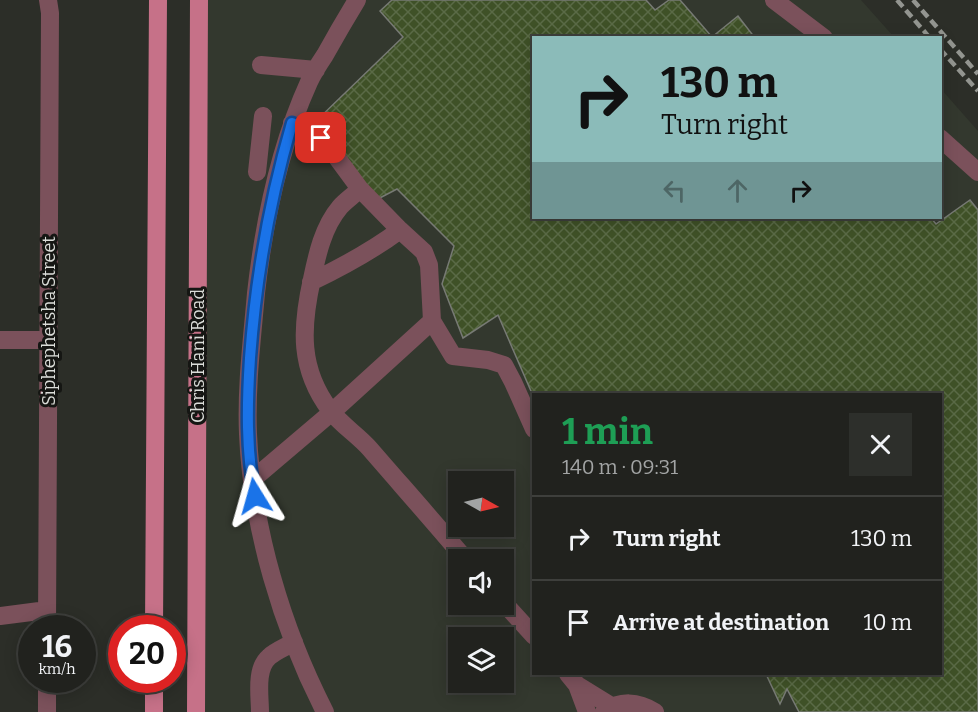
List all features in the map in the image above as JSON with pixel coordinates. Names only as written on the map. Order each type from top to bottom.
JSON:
[{"type":"main road","points":[[154,615],[158,0]]},
{"type":"main road","name":"Chris Hani Road","points":[[196,712],[199,0]]},
{"type":"main road","points":[[154,693],[154,712]]},
{"type":"street","points":[[323,710],[294,642],[277,592],[261,528],[252,480],[248,433],[249,385],[252,338],[265,229],[292,123],[309,81],[357,0]]},
{"type":"street","points":[[774,0],[821,36]]},
{"type":"street","name":"Siphephetsha Street","points":[[47,615],[49,6]]},
{"type":"street","points":[[261,65],[316,70]]},
{"type":"street","points":[[257,172],[263,116]]},
{"type":"street","points":[[292,123],[321,138],[360,189],[424,252],[429,265],[432,321],[453,356],[488,360],[504,365],[532,425]]},
{"type":"street","points":[[942,140],[978,172]]},
{"type":"street","points":[[360,189],[340,207],[328,225],[319,248],[304,324],[306,360],[316,388],[332,412],[365,444],[456,549]]},
{"type":"street","points":[[311,282],[350,263],[400,230]]},
{"type":"street","points":[[252,480],[332,412],[432,321]]},
{"type":"street","points":[[0,340],[49,340]]},
{"type":"street","points":[[514,614],[532,634]]},
{"type":"street","points":[[0,616],[18,617]]},
{"type":"street","points":[[260,712],[261,671],[264,662],[269,656],[294,642]]},
{"type":"street","points":[[573,679],[608,709],[622,703],[633,703],[644,705],[655,712]]},
{"type":"street","points":[[573,679],[587,712]]},
{"type":"street","points":[[47,693],[47,712]]},
{"type":"shaded area","points":[[201,0],[861,0],[893,36],[532,36],[532,219],[942,219],[942,90],[978,131],[978,712],[200,712]]},
{"type":"building","points":[[392,0],[646,0],[655,10],[669,0],[680,0],[711,36],[532,36],[532,219],[932,219],[936,224],[970,200],[978,210],[978,712],[799,712],[787,689],[780,704],[766,675],[942,675],[942,393],[532,393],[498,315],[463,338],[442,284],[454,246],[397,189],[374,201],[314,123],[403,37],[380,11]]},
{"type":"building","points":[[738,16],[753,36],[713,36]]},
{"type":"railway","points":[[897,0],[928,36]]},
{"type":"railway","points":[[913,0],[978,74]]},
{"type":"railway","points":[[942,51],[978,91]]},
{"type":"route","points":[[255,496],[248,433],[249,385],[252,338],[265,229],[292,123],[321,138]]}]
